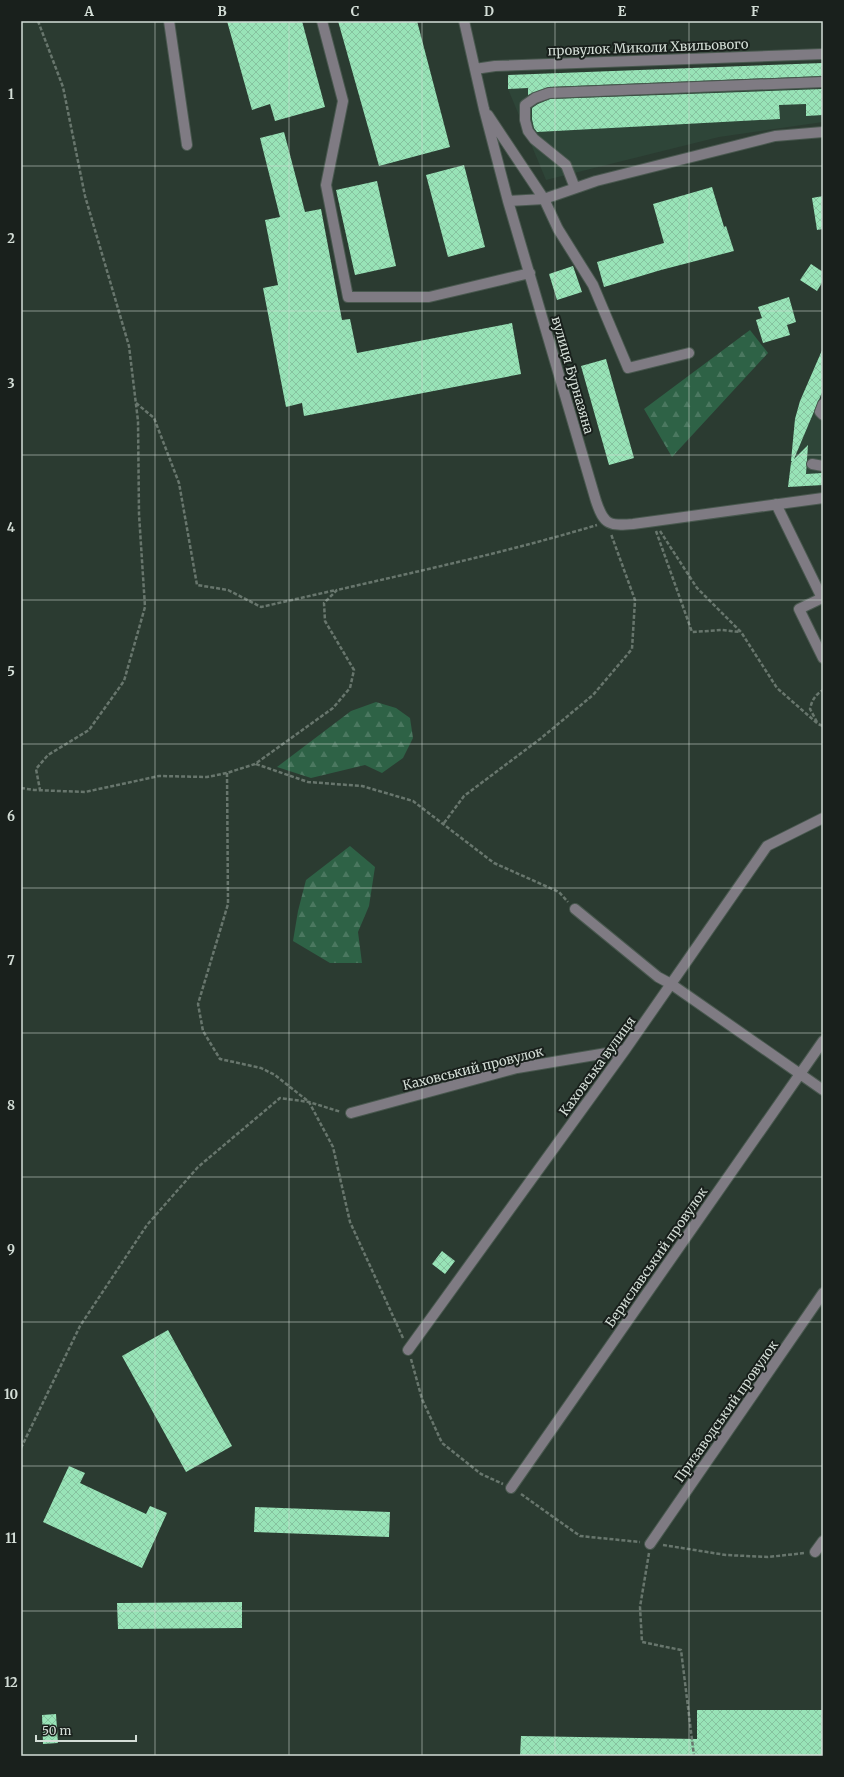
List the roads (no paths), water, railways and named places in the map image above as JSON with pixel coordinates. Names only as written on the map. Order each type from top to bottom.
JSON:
[{"type":"street","points":[[169,21],[187,145]]},
{"type":"street","points":[[322,21],[343,101],[326,185],[348,297],[429,297],[530,273]]},
{"type":"street","name":"вулиця Бурназяна","points":[[464,21],[484,109],[508,201],[600,512],[606,522],[620,525],[776,504]]},
{"type":"street","name":"провулок Миколи Хвильового","points":[[475,69],[495,66],[823,54]]},
{"type":"street","points":[[575,188],[566,165],[534,139],[528,131],[525,105],[535,98],[549,93],[823,82]]},
{"type":"street","points":[[484,109],[544,200],[558,229],[593,285],[628,368],[689,353]]},
{"type":"street","points":[[508,201],[544,200],[596,181],[775,136],[823,132]]},
{"type":"street","points":[[823,404],[820,412],[823,415]]},
{"type":"street","points":[[812,464],[823,466]]},
{"type":"street","points":[[823,498],[776,504],[822,598],[800,609],[823,658]]},
{"type":"street","name":"Каховська вулиця","points":[[408,1350],[625,1050],[767,846],[823,818]]},
{"type":"street","points":[[575,909],[658,977],[672,984],[823,1090]]},
{"type":"street","name":"Бериславський провулок","points":[[511,1488],[799,1073],[823,1041]]},
{"type":"street","name":"Каховський провулок","points":[[351,1113],[517,1068],[625,1050]]},
{"type":"street","name":"Призаводський провулок","points":[[650,1544],[823,1293]]},
{"type":"street","points":[[815,1552],[823,1541]]}]
